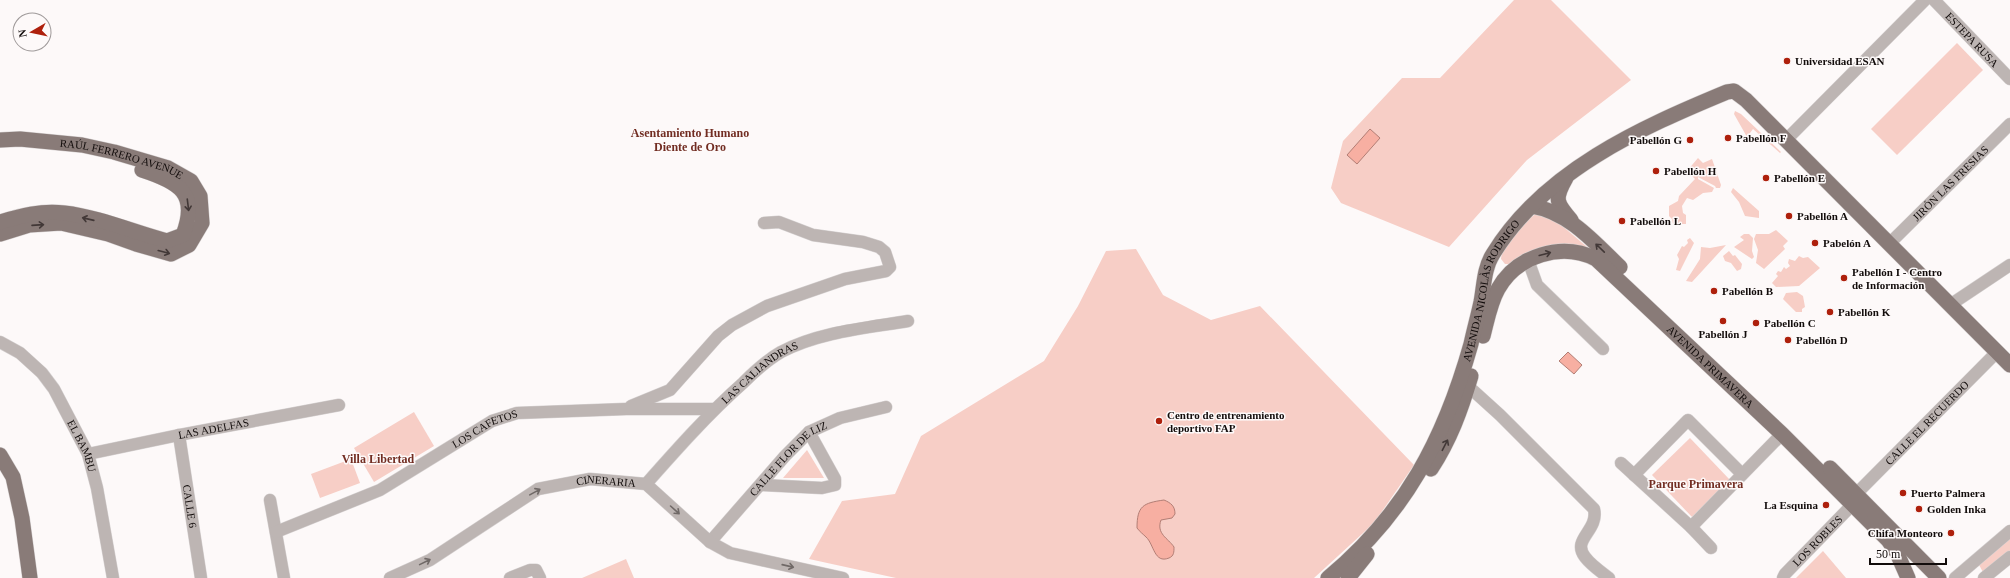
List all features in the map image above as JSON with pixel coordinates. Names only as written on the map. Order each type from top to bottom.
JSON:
[{"type":"main road","name":"AVENIDA NICOLÀS RODRIGO","points":[[1328,578],[1353,557],[1376,532],[1410,488],[1423,467],[1438,436],[1461,377],[1477,320],[1488,265],[1500,244],[1532,206],[1554,185],[1626,138],[1676,113],[1727,92],[1734,91],[1740,94],[1787,139]]},
{"type":"main road","name":"RAÚL FERRERO AVENUE","points":[[0,140],[20,139],[82,145],[114,152],[168,168],[191,181],[200,196],[202,223],[189,245],[171,254],[108,234],[60,223],[29,225],[0,234]]},
{"type":"main road","points":[[1787,139],[2010,364]]},
{"type":"main road","name":"RAÚL FERRERO AVENUE","points":[[0,148],[19,146],[80,153],[154,174],[179,185],[188,200],[189,218],[183,235],[167,241],[110,224],[63,213],[30,214],[0,222]]},
{"type":"main road","points":[[1566,177],[1558,191],[1558,202],[1579,228]]},
{"type":"main road","name":"AVENIDA PRIMAVERA","points":[[1532,206],[1551,211],[1579,228],[1855,499],[1939,578]]},
{"type":"main road","points":[[1500,244],[1497,254],[1497,262],[1506,269],[1514,269]]},
{"type":"main road","name":"AVENIDA PRIMAVERA","points":[[1491,308],[1498,288],[1514,269],[1528,260],[1557,251],[1582,253],[1596,259],[1782,434],[1855,499],[1890,543],[1908,578]]},
{"type":"main road","name":"AVENIDA NICOLÀS RODRIGO","points":[[1348,578],[1415,493],[1441,453],[1461,412],[1491,308]]},
{"type":"main road","points":[[0,455],[13,477],[22,518],[30,578]]},
{"type":"main road","points":[[0,475],[4,482],[13,519],[20,578]]},
{"type":"street","points":[[1787,139],[1925,0]]},
{"type":"street","name":"ESTEPA RUSA","points":[[1934,0],[2010,79]]},
{"type":"street","name":"JIRÓN LAS FRESIAS","points":[[1890,244],[2010,124]]},
{"type":"street","points":[[626,409],[670,390],[718,336],[732,325],[767,306],[845,279],[886,270],[890,267],[885,252],[879,247],[863,242],[813,235],[779,222],[764,223]]},
{"type":"street","points":[[1528,260],[1537,285],[1603,349]]},
{"type":"street","points":[[1950,305],[2010,265]]},
{"type":"street","name":"LAS CALIANDRAS","points":[[646,484],[714,409],[758,369],[780,352],[804,342],[832,334],[908,321]]},
{"type":"street","name":"EL BAMBU","points":[[0,342],[20,353],[42,373],[54,389],[88,454],[97,488],[113,578]]},
{"type":"street","name":"CALLE EL RECUERDO","points":[[1855,499],[1997,352]]},
{"type":"street","points":[[1468,386],[1513,427],[1594,509],[1596,517],[1595,524],[1582,539],[1582,553],[1586,559],[1609,578]]},
{"type":"street","name":"LAS ADELFAS","points":[[88,454],[179,435],[339,405]]},
{"type":"street","name":"CALLE FLOR DE LIZ","points":[[710,542],[785,456],[809,432],[840,418],[886,407]]},
{"type":"street","name":"LOS CAFETOS","points":[[276,532],[380,490],[492,420],[517,413],[626,409],[714,409]]},
{"type":"street","points":[[1634,476],[1688,420],[1742,474]]},
{"type":"street","points":[[762,484],[822,488],[835,485],[835,479],[809,432]]},
{"type":"street","points":[[1691,527],[1782,434]]},
{"type":"street","name":"CALLE 6","points":[[179,435],[201,578]]},
{"type":"street","points":[[1621,463],[1691,527],[1711,548]]},
{"type":"street","name":"CINERARIA","points":[[390,578],[430,560],[538,489],[590,479],[646,484],[710,542],[730,552],[843,578]]},
{"type":"street","name":"LOS ROBLES","points":[[1783,578],[1785,574],[1855,499]]},
{"type":"street","points":[[270,500],[284,578]]},
{"type":"street","points":[[1955,578],[2010,532]]},
{"type":"street","points":[[1972,564],[1984,578],[2010,558]]},
{"type":"street","points":[[510,578],[530,570],[536,570],[540,578]]},
{"type":"shaded area","points":[[1514,0],[1551,0],[1631,80],[1527,160],[1449,247],[1341,203],[1331,188],[1343,141],[1402,78],[1440,78]]},
{"type":"shaded area","points":[[1957,43],[1983,70],[1897,155],[1871,129]]},
{"type":"shaded area","points":[[1735,111],[1741,114],[1781,152],[1780,153],[1753,129],[1747,137],[1734,114]]},
{"type":"shaded area","points":[[1370,129],[1380,138],[1357,164],[1347,155]]},
{"type":"shaded area","points":[[1698,158],[1703,163],[1712,159],[1721,185],[1720,188],[1716,188],[1698,177],[1698,179],[1714,188],[1712,192],[1703,193],[1693,200],[1687,198],[1682,206],[1683,213],[1686,215],[1686,224],[1673,224],[1672,219],[1669,216],[1669,206],[1678,201],[1679,196],[1695,179],[1687,171]]},
{"type":"shaded area","points":[[1733,188],[1759,211],[1759,218],[1745,216],[1739,202],[1731,192]]},
{"type":"shaded area","points":[[1538,213],[1547,213],[1593,252],[1505,264],[1501,259],[1505,248],[1522,226],[1533,215]]},
{"type":"shaded area","points":[[1776,230],[1788,241],[1783,246],[1785,249],[1764,269],[1756,263],[1758,250],[1754,239],[1756,234],[1769,234]]},
{"type":"shaded area","points":[[1744,234],[1749,234],[1753,238],[1752,251],[1754,257],[1752,259],[1734,247],[1744,240],[1740,237]]},
{"type":"shaded area","points":[[1690,238],[1694,243],[1680,271],[1676,270],[1679,259],[1677,255],[1682,246],[1684,247],[1688,243],[1687,240]]},
{"type":"shaded area","points":[[1726,245],[1692,282],[1686,281],[1700,259],[1701,247],[1710,248]]},
{"type":"shaded area","name":"Centro de entrenamiento deportivo FAP","points":[[1136,249],[1163,295],[1211,320],[1260,306],[1414,465],[1374,523],[1314,578],[896,578],[809,559],[842,501],[895,494],[921,436],[1044,361],[1078,306],[1106,251]]},
{"type":"shaded area","points":[[1729,251],[1733,256],[1735,255],[1742,264],[1741,269],[1737,271],[1731,263],[1725,261],[1723,256]]},
{"type":"shaded area","points":[[1799,256],[1803,258],[1808,257],[1820,268],[1799,286],[1776,287],[1772,283],[1778,276],[1776,274],[1778,271],[1781,272],[1784,267],[1786,269],[1790,266],[1788,263],[1789,259],[1795,261]]},
{"type":"shaded area","points":[[1797,292],[1803,296],[1805,307],[1802,309],[1802,312],[1796,312],[1783,299],[1786,293]]},
{"type":"shaded area","points":[[1568,352],[1582,365],[1574,374],[1559,361]]},
{"type":"shaded area","points":[[414,412],[434,446],[374,482],[354,448]]},
{"type":"shaded area","points":[[1690,438],[1730,480],[1692,517],[1652,475]]},
{"type":"shaded area","points":[[807,450],[824,478],[783,478]]},
{"type":"shaded area","points":[[351,459],[360,483],[320,498],[311,474]]},
{"type":"shaded area","points":[[1164,500],[1172,505],[1175,514],[1172,518],[1161,520],[1161,532],[1174,547],[1173,555],[1164,559],[1157,556],[1149,540],[1137,528],[1137,521],[1140,510],[1146,504]]},
{"type":"shaded area","points":[[2010,537],[2010,553],[1984,574],[1978,563]]},
{"type":"shaded area","points":[[1823,551],[1846,578],[1796,578]]},
{"type":"shaded area","points":[[626,559],[634,578],[582,578]]},
{"type":"place","name":"Universidad ESAN","points":[[1787,61]]},
{"type":"place","name":"Pabellón F","points":[[1728,138]]},
{"type":"place","name":"Pabellón G","points":[[1690,140]]},
{"type":"place","name":"Pabellón H","points":[[1656,171]]},
{"type":"place","name":"Pabellón E","points":[[1766,178]]},
{"type":"place","name":"Pabellón A","points":[[1789,216]]},
{"type":"place","name":"Pabellón L","points":[[1622,221]]},
{"type":"place","name":"Pabelón A","points":[[1815,243]]},
{"type":"place","name":"Pabellón I - Centro de Información","points":[[1844,278]]},
{"type":"place","name":"Pabellón B","points":[[1714,291]]},
{"type":"place","name":"Pabellón K","points":[[1830,312]]},
{"type":"place","name":"Pabellón J","points":[[1723,321]]},
{"type":"place","name":"Pabellón C","points":[[1756,323]]},
{"type":"place","name":"Pabellón D","points":[[1788,340]]},
{"type":"place","name":"Centro de entrenamiento deportivo FAP","points":[[1159,421]]},
{"type":"place","name":"Puerto Palmera","points":[[1903,493]]},
{"type":"place","name":"La Esquina","points":[[1826,505]]},
{"type":"place","name":"Golden Inka","points":[[1919,509]]},
{"type":"place","name":"Chifa Monteoro","points":[[1951,533]]},
{"type":"district","name":"Asentamiento Humano Diente de Oro","points":[[690,140]]},
{"type":"district","name":"Villa Libertad","points":[[378,459]]},
{"type":"district","name":"Parque Primavera","points":[[1696,484]]}]
